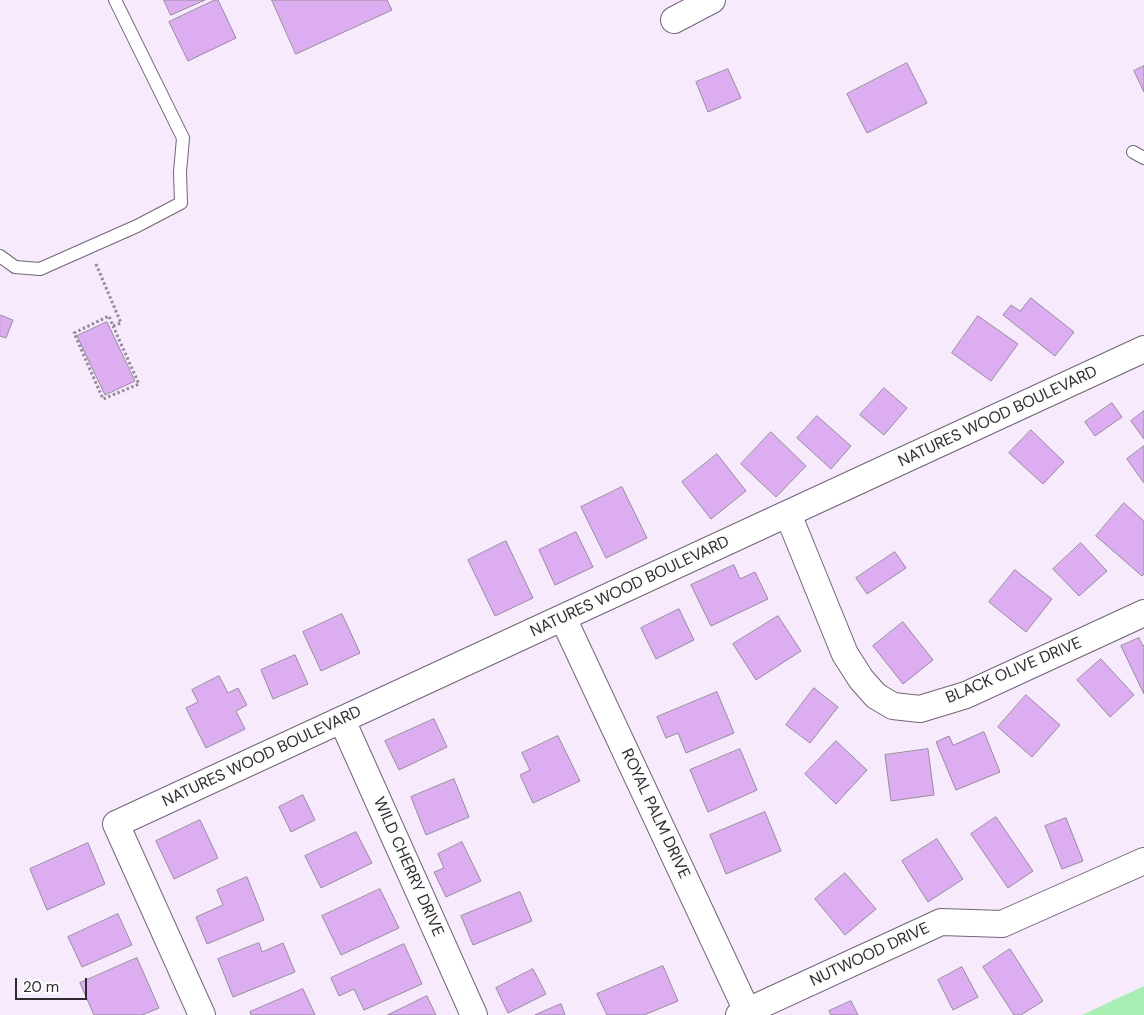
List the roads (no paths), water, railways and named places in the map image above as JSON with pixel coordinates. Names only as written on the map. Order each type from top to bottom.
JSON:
[{"type":"street","points":[[674,20],[712,0]]},
{"type":"street","name":"NATURES WOOD BOULEVARD","points":[[202,1015],[116,824],[1144,349]]},
{"type":"street","name":"BLACK OLIVE DRIVE","points":[[788,514],[845,654],[861,679],[876,696],[893,706],[920,709],[966,695],[1144,612]]},
{"type":"street","name":"ROYAL PALM DRIVE","points":[[563,618],[743,1013]]},
{"type":"street","name":"WILD CHERRY DRIVE","points":[[342,720],[474,1015]]},
{"type":"street","name":"NUTWOOD DRIVE","points":[[743,1013],[941,922],[1002,924],[1144,860]]},
{"type":"lane","points":[[0,256],[15,266],[40,269],[138,226],[181,203],[180,172],[183,138],[115,0]]}]
